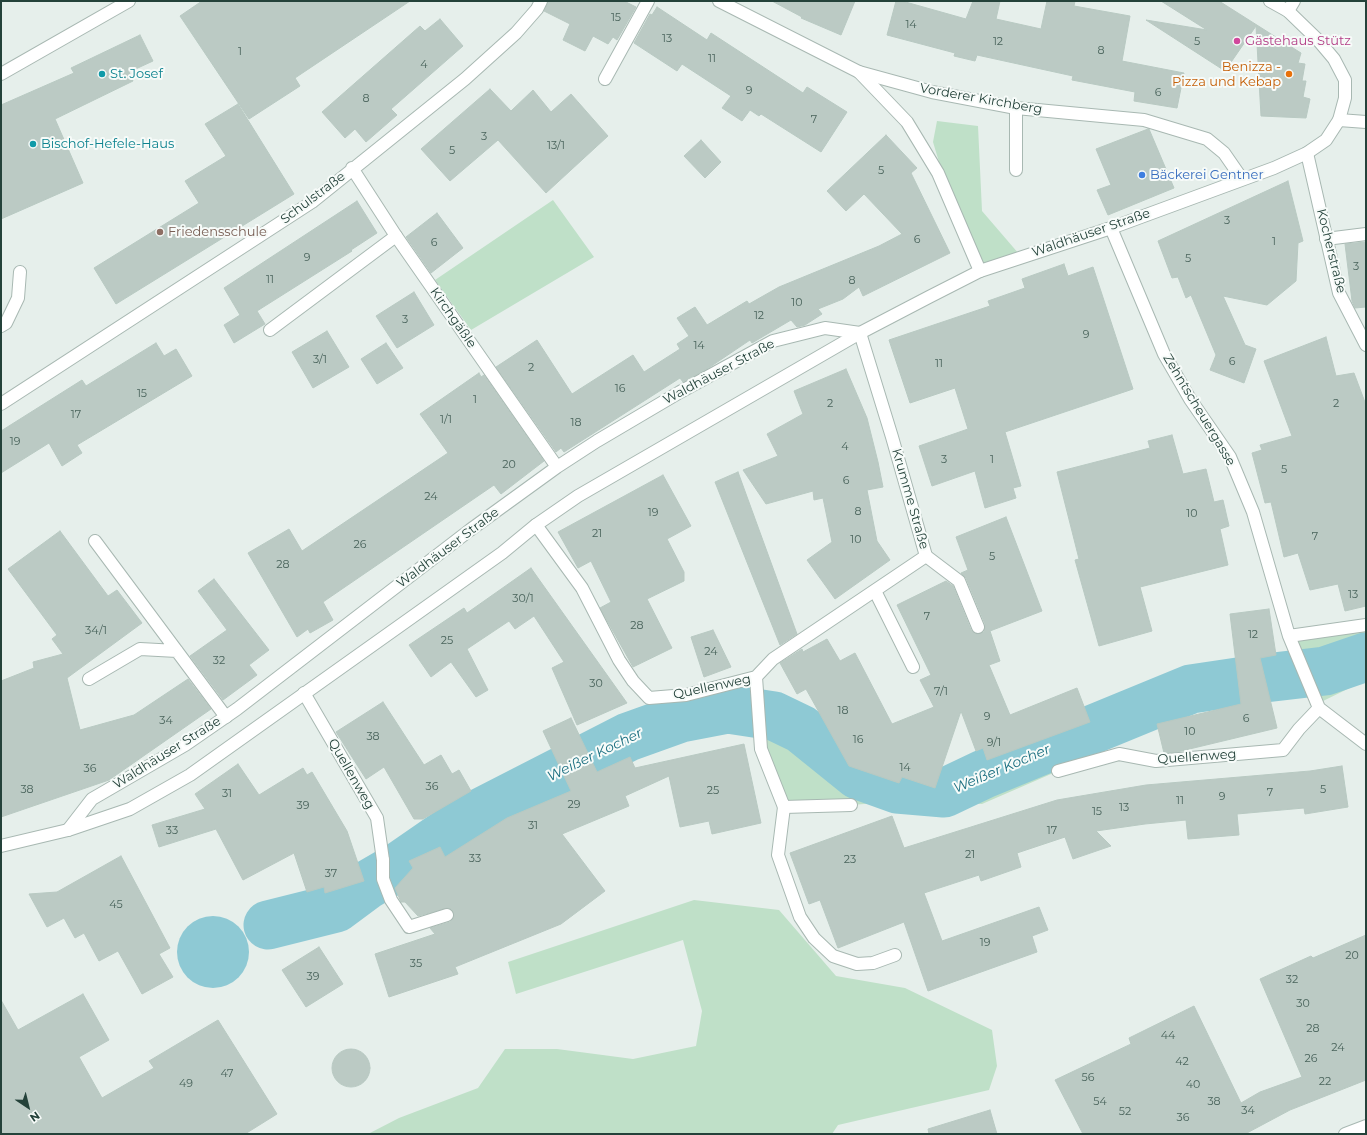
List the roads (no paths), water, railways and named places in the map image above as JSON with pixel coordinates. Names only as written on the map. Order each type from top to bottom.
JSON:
[{"type":"street","points":[[1,74],[129,1]]},
{"type":"street","name":"Schulstraße","points":[[1,404],[312,202],[352,168],[466,79],[516,33],[537,9],[541,1]]},
{"type":"street","points":[[605,78],[648,1]]},
{"type":"street","name":"Vorderer Kirchberg","points":[[718,1],[859,72],[932,92],[1016,108],[1144,120],[1206,139],[1224,153],[1242,179]]},
{"type":"street","points":[[1270,1],[1291,6],[1334,59],[1345,80],[1345,98],[1339,120],[1366,122]]},
{"type":"street","points":[[859,72],[911,128],[938,173],[980,271]]},
{"type":"street","points":[[1016,108],[1016,170]]},
{"type":"street","name":"Waldhäuser Straße","points":[[3,844],[68,830],[130,809],[190,775],[502,553],[536,525],[578,496],[860,333],[980,271],[1111,228],[1274,168],[1307,153],[1326,140],[1339,120]]},
{"type":"street","name":"Kocherstraße","points":[[1307,153],[1339,293],[1366,345]]},
{"type":"street","name":"Kirchgäßle","points":[[352,168],[396,236],[556,467]]},
{"type":"street","name":"Zehntscheuergasse","points":[[1111,228],[1164,354],[1190,399],[1230,457],[1253,512],[1293,648],[1319,708]]},
{"type":"street","points":[[1326,239],[1366,234]]},
{"type":"street","points":[[270,330],[396,236]]},
{"type":"street","points":[[1,326],[6,323],[18,298],[20,272]]},
{"type":"street","name":"Waldhäuser Straße","points":[[68,830],[92,799],[185,746],[226,717],[470,530],[556,467],[680,392],[774,341],[825,328],[860,333]]},
{"type":"street","name":"Krumme Straße","points":[[756,677],[773,659],[926,556],[860,333]]},
{"type":"street","name":"Quellenweg","points":[[536,525],[582,588],[619,660],[632,681],[650,698],[686,695],[756,677],[761,749],[784,807]]},
{"type":"street","points":[[95,541],[226,717]]},
{"type":"street","points":[[926,556],[959,581],[978,627]]},
{"type":"street","points":[[876,591],[913,667]]},
{"type":"street","points":[[1289,636],[1366,624]]},
{"type":"street","points":[[89,679],[140,649],[177,651]]},
{"type":"street","name":"Quellenweg","points":[[304,694],[377,818],[383,860],[383,879],[391,900],[409,927],[447,915]]},
{"type":"street","points":[[1319,708],[1366,744]]},
{"type":"street","name":"Quellenweg","points":[[1058,770],[1119,754],[1156,761],[1283,750],[1299,729],[1319,708]]},
{"type":"street","points":[[851,805],[784,807],[778,855],[800,917],[814,938],[833,956],[857,964],[873,963],[895,955]]},
{"type":"street","points":[[1345,1134],[1366,1126]]},
{"type":"water","points":[[206,916],[220,916],[239,926],[249,945],[249,959],[239,978],[220,988],[206,988],[187,978],[177,959],[177,945],[187,926]]},
{"type":"waterway","name":"Weißer Kocher","points":[[268,925],[336,908],[367,885],[398,867],[466,820],[628,737],[681,718],[728,709],[774,716],[801,729],[858,775],[897,789],[944,793],[984,774],[1191,689],[1325,671],[1366,657]]},
{"type":"place","name":"Gästehaus Stütz","points":[[1237,41]]},
{"type":"place","name":"St. Josef","points":[[102,74]]},
{"type":"place","name":"Benizza - Pizza und Kebap","points":[[1289,74]]},
{"type":"place","name":"Bischof-Hefele-Haus","points":[[33,144]]},
{"type":"place","name":"Bäckerei Gentner","points":[[1142,175]]},
{"type":"place","name":"Friedensschule","points":[[160,232]]}]
